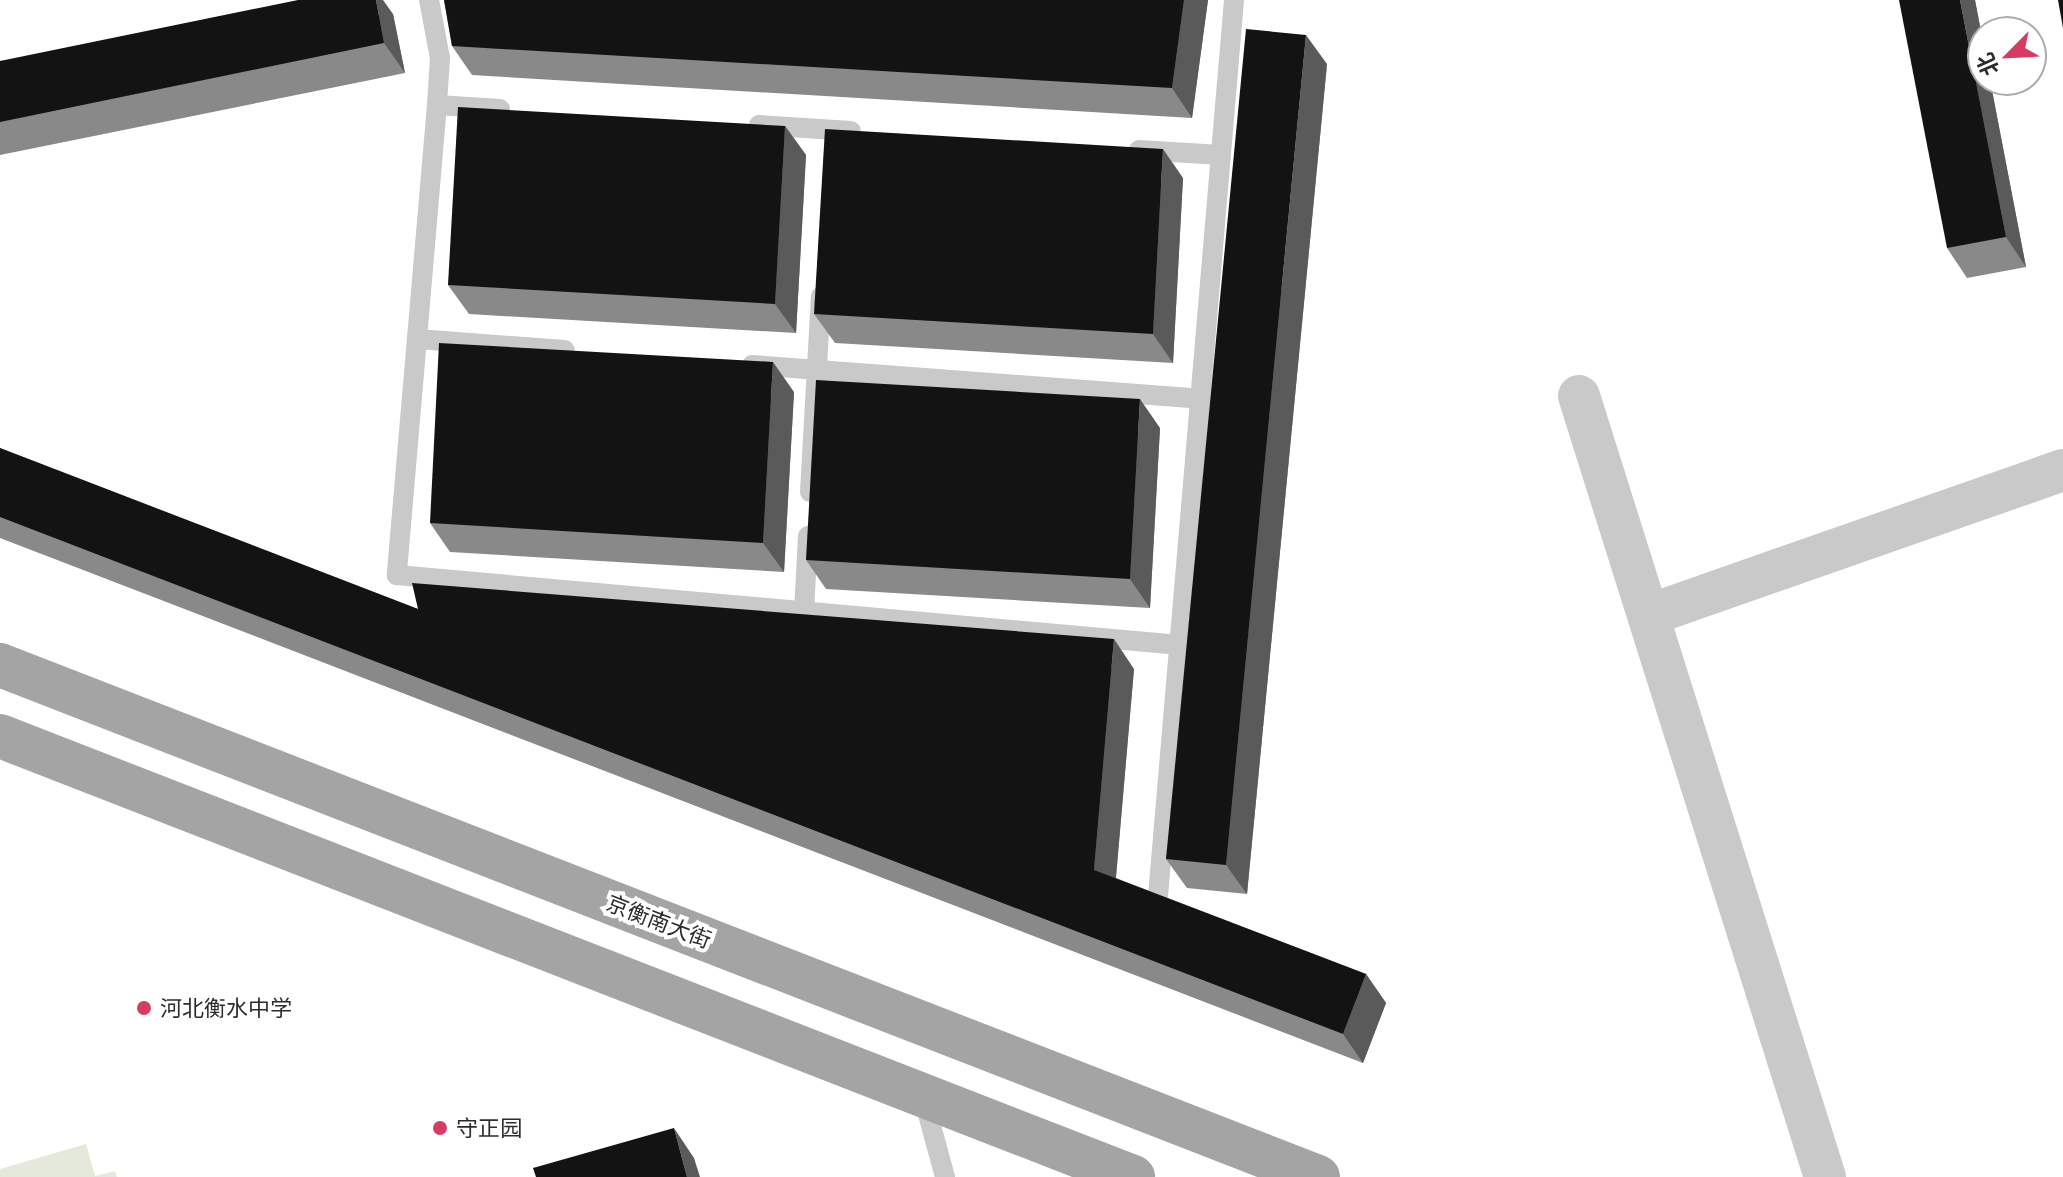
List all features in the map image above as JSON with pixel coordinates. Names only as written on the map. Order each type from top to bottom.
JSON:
[{"type":"main road","name":"京衡南大街","points":[[0,665],[1318,1177]]},
{"type":"main road","points":[[0,736],[1133,1177]]},
{"type":"street","points":[[1579,396],[1825,1177]]},
{"type":"street","points":[[1649,615],[2063,470]]},
{"type":"lane","points":[[429,0],[440,58],[397,575],[1180,645]]},
{"type":"lane","points":[[1158,896],[1234,0]]},
{"type":"lane","points":[[437,105],[516,110]]},
{"type":"lane","points":[[736,124],[829,137],[877,133]]},
{"type":"lane","points":[[1112,148],[1221,155]]},
{"type":"lane","points":[[804,612],[821,280]]},
{"type":"lane","points":[[417,339],[586,352]]},
{"type":"lane","points":[[724,363],[1201,399]]},
{"type":"lane","points":[[922,1094],[945,1177]]},
{"type":"shaded area","points":[[86,1144],[95,1176],[115,1171],[117,1177],[0,1177],[0,1169]]},
{"type":"building","points":[[298,0],[376,0],[384,43],[0,122],[0,61]]},
{"type":"building","points":[[444,0],[1184,0],[1172,88],[452,46]]},
{"type":"building","points":[[1899,0],[1960,0],[1967,36],[1967,96],[1979,96],[2006,237],[1947,248]]},
{"type":"building","points":[[2058,0],[2063,0],[2063,28]]},
{"type":"building","points":[[1246,29],[1306,35],[1226,865],[1166,859]]},
{"type":"building","points":[[458,107],[785,126],[775,304],[448,285]]},
{"type":"building","points":[[825,129],[1163,149],[1153,334],[814,314]]},
{"type":"building","points":[[439,343],[773,362],[763,543],[430,523]]},
{"type":"building","points":[[816,380],[1140,399],[1130,579],[806,560]]},
{"type":"building","points":[[0,448],[418,609],[412,583],[1114,639],[1094,870],[1366,974],[1343,1034],[0,517]]},
{"type":"building","points":[[674,1128],[687,1177],[536,1177],[533,1168]]},
{"type":"place","name":"河北衡水中学","points":[[144,1008]]},
{"type":"place","name":"守正园","points":[[440,1128]]}]
